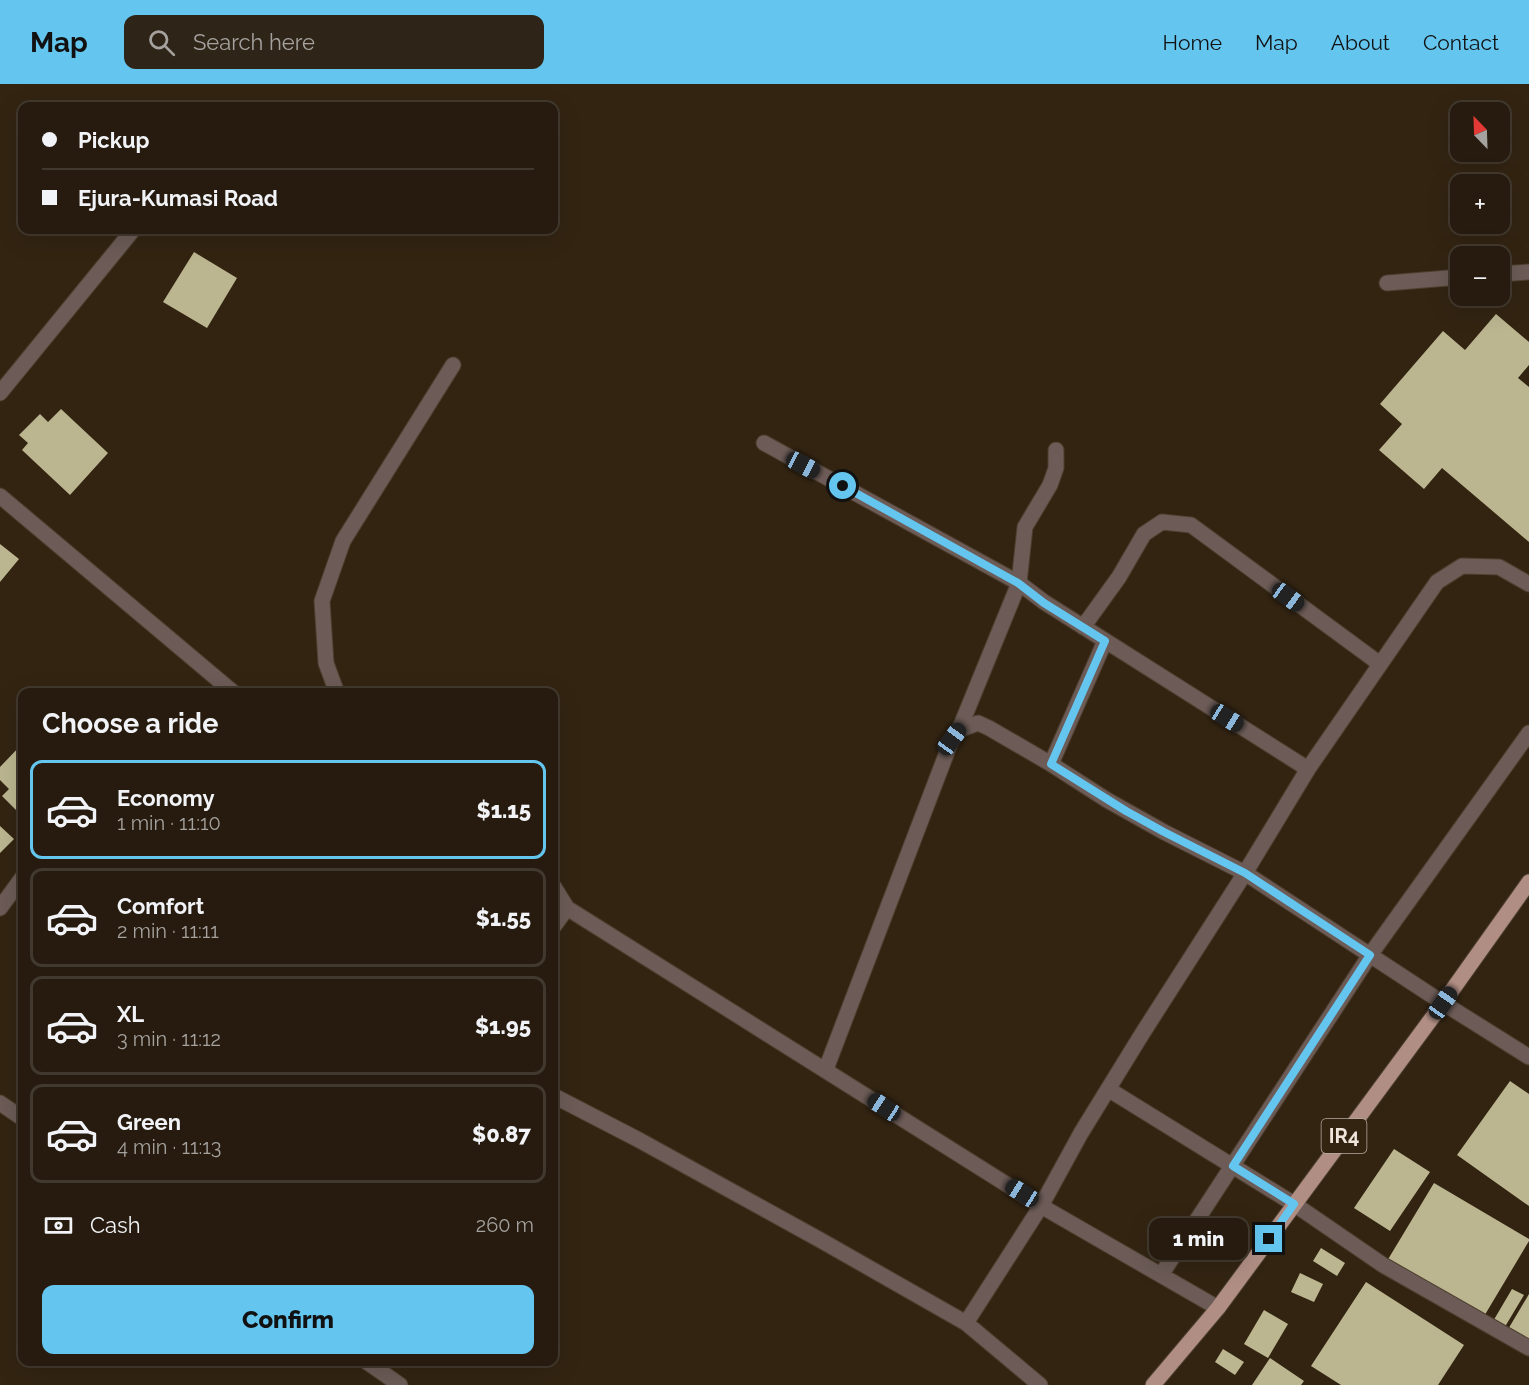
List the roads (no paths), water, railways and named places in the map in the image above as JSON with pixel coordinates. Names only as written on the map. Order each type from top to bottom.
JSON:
[{"type":"main road","name":"IR4","points":[[1153,1385],[1218,1308],[1443,1003],[1529,882]]},
{"type":"street","points":[[0,393],[130,234]]},
{"type":"street","points":[[1510,273],[1529,272]]},
{"type":"street","points":[[1387,283],[1450,278]]},
{"type":"street","points":[[335,688],[326,663],[322,601],[343,541],[453,365]]},
{"type":"street","points":[[764,443],[1018,583],[1044,603],[1308,769]]},
{"type":"street","points":[[826,1070],[952,739],[959,730],[1018,583],[1025,527],[1050,484],[1056,468],[1056,450]]},
{"type":"street","points":[[0,496],[228,688]]},
{"type":"street","points":[[1083,627],[1119,577],[1144,534],[1162,522],[1191,525],[1380,664]]},
{"type":"street","points":[[966,1323],[1041,1206],[1081,1133],[1308,769],[1437,582],[1462,566],[1499,567],[1529,584]]},
{"type":"street","points":[[1051,764],[1105,641]]},
{"type":"street","points":[[959,730],[978,723],[989,728],[1126,811],[1245,873],[1529,1057]]},
{"type":"street","points":[[1161,1275],[1370,955],[1529,733]]},
{"type":"street","points":[[1,905],[18,883]]},
{"type":"street","points":[[558,893],[567,908],[1041,1206],[1218,1308]]},
{"type":"street","points":[[558,920],[567,908]]},
{"type":"street","points":[[1108,1089],[1294,1204],[1383,1265],[1529,1348]]},
{"type":"street","points":[[558,1098],[639,1140],[966,1323],[1040,1385]]},
{"type":"street","points":[[0,1104],[18,1115]]},
{"type":"street","points":[[373,1366],[400,1385]]}]
